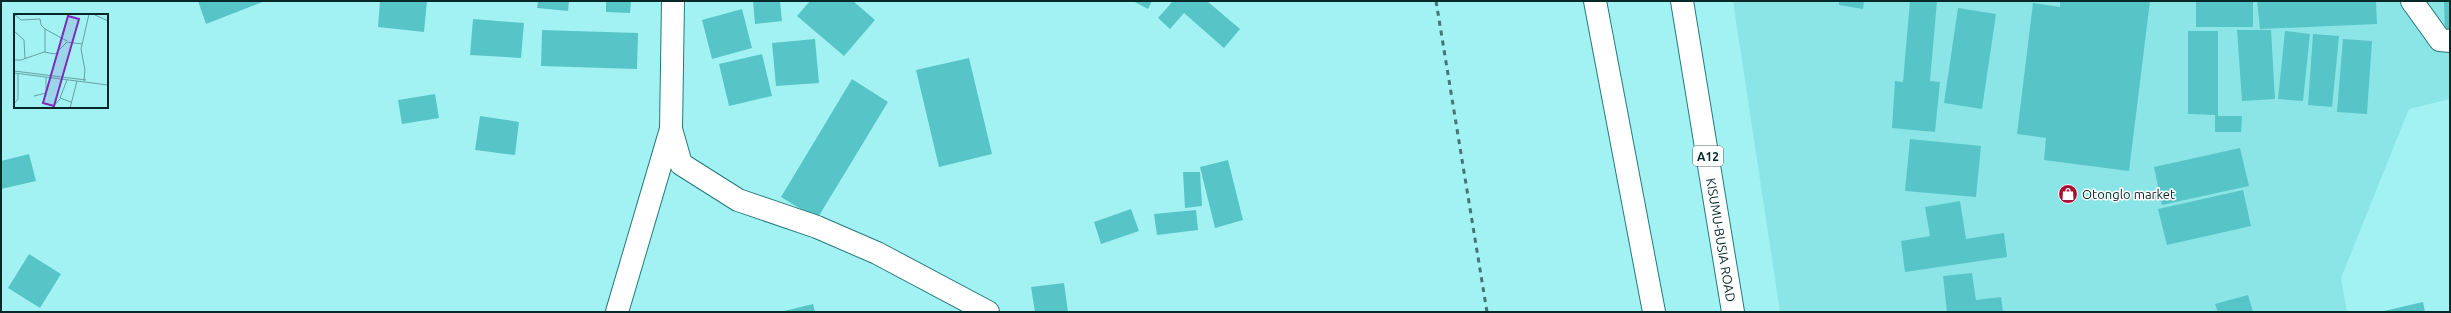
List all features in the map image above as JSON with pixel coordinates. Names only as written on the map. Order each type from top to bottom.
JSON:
[{"type":"main road","points":[[617,312],[671,129],[673,1]]},
{"type":"main road","points":[[1595,1],[1654,312]]},
{"type":"main road","name":"KISUMU-BUSIA ROAD","points":[[1682,1],[1733,312]]},
{"type":"main road","points":[[2412,1],[2440,40],[2450,41]]},
{"type":"main road","points":[[671,129],[681,164],[738,200],[816,227],[877,253],[988,312]]},
{"type":"shaded area","name":"Otonglo market","points":[[1733,1],[2450,1],[2450,99],[2409,109],[2341,278],[2347,312],[1780,312]]},
{"type":"building","points":[[198,1],[265,1],[206,24]]},
{"type":"building","points":[[380,1],[427,1],[424,32],[378,27]]},
{"type":"building","points":[[538,1],[569,1],[568,11],[537,8]]},
{"type":"building","points":[[606,1],[631,1],[630,13],[606,12]]},
{"type":"building","points":[[753,1],[780,1],[782,21],[755,24]]},
{"type":"building","points":[[810,1],[853,1],[875,20],[844,56],[797,16]]},
{"type":"building","points":[[1133,1],[1152,1],[1148,9]]},
{"type":"building","points":[[1173,1],[1207,1],[1240,29],[1224,48],[1184,13],[1170,29],[1158,18]]},
{"type":"building","points":[[1839,1],[1864,1],[1863,9],[1839,5]]},
{"type":"building","points":[[1910,1],[1937,1],[1930,81],[1940,82],[1935,132],[1892,128],[1895,81],[1903,82]]},
{"type":"building","points":[[2060,1],[2150,1],[2129,171],[2044,160],[2046,138],[2017,134],[2033,3],[2060,7]]},
{"type":"building","points":[[2196,1],[2253,1],[2253,27],[2196,27]]},
{"type":"building","points":[[2257,1],[2376,1],[2377,24],[2260,29]]},
{"type":"building","points":[[2444,1],[2450,1],[2450,34],[2445,34]]},
{"type":"building","points":[[1958,8],[1996,14],[1982,109],[1944,103]]},
{"type":"building","points":[[742,9],[752,48],[712,59],[702,20]]},
{"type":"building","points":[[473,19],[524,23],[521,58],[470,55]]},
{"type":"building","points":[[542,30],[638,33],[637,69],[541,66]]},
{"type":"building","points":[[2237,30],[2271,30],[2275,99],[2242,101]]},
{"type":"building","points":[[2188,31],[2218,31],[2218,116],[2242,116],[2241,132],[2215,132],[2215,115],[2188,114]]},
{"type":"building","points":[[2285,31],[2310,34],[2303,101],[2278,99]]},
{"type":"building","points":[[2313,34],[2339,36],[2332,107],[2308,105]]},
{"type":"building","points":[[815,39],[819,83],[776,86],[772,43]]},
{"type":"building","points":[[2343,39],[2372,41],[2367,114],[2337,112]]},
{"type":"building","points":[[762,54],[772,96],[729,106],[719,64]]},
{"type":"building","points":[[969,58],[992,154],[939,167],[916,70]]},
{"type":"building","points":[[852,79],[888,102],[817,219],[781,197]]},
{"type":"building","points":[[435,94],[439,118],[402,124],[398,100]]},
{"type":"building","points":[[480,116],[519,122],[515,155],[475,150]]},
{"type":"building","points":[[1910,139],[1981,146],[1976,197],[1905,191]]},
{"type":"building","points":[[2240,148],[2249,186],[2162,205],[2154,167]]},
{"type":"building","points":[[29,154],[36,181],[1,189],[1,161]]},
{"type":"building","points":[[1228,160],[1243,220],[1215,228],[1200,167]]},
{"type":"building","points":[[1183,172],[1200,172],[1202,206],[1185,208]]},
{"type":"building","points":[[2243,190],[2251,226],[2167,245],[2158,209]]},
{"type":"building","points":[[1960,201],[1966,239],[2004,233],[2007,257],[1905,272],[1901,241],[1930,236],[1925,207]]},
{"type":"building","points":[[1131,209],[1139,231],[1101,244],[1094,222]]},
{"type":"building","points":[[1196,210],[1198,230],[1157,235],[1154,214]]},
{"type":"building","points":[[29,254],[61,274],[40,308],[8,288]]},
{"type":"building","points":[[1972,273],[1976,300],[2001,297],[2003,312],[1947,312],[1943,276]]},
{"type":"building","points":[[1064,283],[1068,312],[1035,312],[1031,287]]},
{"type":"building","points":[[2248,295],[2253,312],[2218,312],[2215,304]]},
{"type":"building","points":[[2423,302],[2425,312],[2384,312],[2384,311]]},
{"type":"building","points":[[813,304],[815,312],[784,312],[784,311]]},
{"type":"railway","points":[[1436,1],[1487,312]]},
{"type":"place","name":"Otonglo market","points":[[2068,194]]}]
